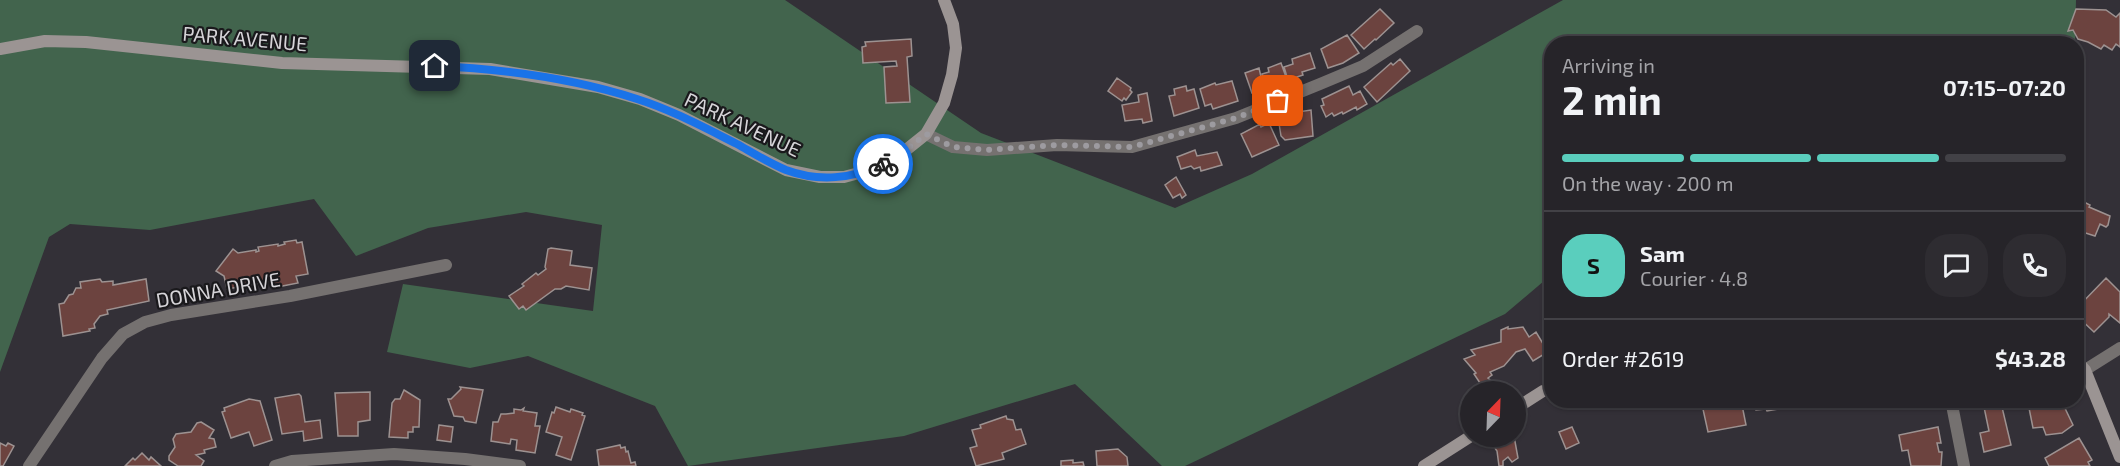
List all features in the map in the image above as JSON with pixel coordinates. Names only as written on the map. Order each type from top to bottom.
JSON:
[{"type":"main road","name":"PARK AVENUE","points":[[0,49],[45,41],[86,42],[282,63],[490,69],[541,76],[598,87],[640,99],[679,115],[786,170],[820,177],[844,177],[870,170],[901,154],[926,134],[944,103],[952,75],[956,48],[953,24],[944,0]]},
{"type":"main road","points":[[2085,370],[2120,457]]},
{"type":"main road","points":[[1526,402],[1544,391]]},
{"type":"main road","points":[[1424,466],[1460,443]]},
{"type":"street","points":[[926,134],[953,147],[987,150],[1058,145],[1132,147],[1236,118],[1320,84],[1363,66],[1417,31]]},
{"type":"street","name":"DONNA DRIVE","points":[[29,466],[102,358],[123,334],[145,322],[171,315],[322,290],[446,265]]},
{"type":"street","points":[[2085,370],[2120,348]]},
{"type":"street","points":[[1953,408],[1964,466]]},
{"type":"street","points":[[275,466],[292,461],[394,453],[520,466]]},
{"type":"green space","points":[[0,0],[785,0],[981,133],[1175,208],[1252,174],[1563,0],[2076,0],[2075,36],[1544,36],[1544,281],[1505,314],[1185,466],[1162,466],[1075,384],[904,436],[688,466],[655,406],[528,356],[470,368],[387,352],[403,284],[593,311],[602,225],[526,212],[428,228],[356,256],[314,199],[150,230],[70,224],[49,237],[0,372]]},
{"type":"building","points":[[1380,9],[1394,23],[1364,49],[1351,35]]},
{"type":"building","points":[[2076,9],[2106,10],[2116,17],[2120,13],[2120,47],[2116,44],[2112,50],[2104,45],[2101,49],[2084,41],[2084,36],[2076,36],[2073,30],[2068,31]]},
{"type":"building","points":[[1347,35],[1359,53],[1343,63],[1328,68],[1321,49]]},
{"type":"building","points":[[911,39],[912,56],[907,57],[910,102],[886,103],[884,67],[897,66],[896,61],[863,63],[862,47],[866,46],[865,42]]},
{"type":"building","points":[[1310,53],[1315,68],[1288,80],[1284,67],[1293,64],[1292,59]]},
{"type":"building","points":[[1400,59],[1410,71],[1377,102],[1364,87],[1391,63],[1393,65]]},
{"type":"building","points":[[1281,63],[1286,77],[1274,81],[1275,85],[1252,93],[1245,73],[1259,68],[1261,77],[1263,77],[1262,74],[1269,72],[1268,68]]},
{"type":"building","points":[[1117,78],[1131,88],[1132,92],[1126,100],[1124,98],[1122,101],[1108,91]]},
{"type":"building","points":[[1232,81],[1238,101],[1213,109],[1211,104],[1205,106],[1200,89],[1215,83],[1216,85]]},
{"type":"building","points":[[1186,86],[1187,91],[1194,89],[1199,108],[1174,116],[1169,96],[1175,95],[1174,89]]},
{"type":"building","points":[[1349,86],[1353,95],[1360,91],[1367,104],[1357,110],[1356,107],[1343,114],[1342,112],[1334,116],[1332,113],[1326,117],[1321,106],[1324,105],[1322,99]]},
{"type":"building","points":[[1147,93],[1152,121],[1143,123],[1142,119],[1125,121],[1122,105],[1139,102],[1138,95]]},
{"type":"building","points":[[1311,110],[1313,136],[1285,140],[1281,136],[1278,117]]},
{"type":"building","points":[[1269,123],[1279,145],[1252,157],[1241,134],[1260,124],[1261,127]]},
{"type":"building","points":[[1195,150],[1197,156],[1217,152],[1222,165],[1201,171],[1200,167],[1194,169],[1191,166],[1181,169],[1177,157]]},
{"type":"building","points":[[1176,177],[1186,195],[1182,198],[1180,194],[1173,198],[1165,185]]},
{"type":"building","points":[[2084,202],[2090,205],[2089,207],[2110,216],[2108,225],[2106,227],[2100,224],[2095,236],[2084,233]]},
{"type":"building","points":[[296,240],[297,243],[302,242],[308,274],[296,276],[298,283],[272,288],[271,281],[244,286],[243,281],[239,287],[227,289],[224,276],[216,271],[233,249],[238,253],[256,250],[256,252],[259,251],[258,247],[278,244],[278,246],[285,244],[284,242]]},
{"type":"building","points":[[548,249],[572,251],[570,265],[592,268],[589,290],[566,286],[555,289],[526,310],[523,306],[519,309],[509,296],[524,286],[522,284],[536,273],[538,275],[546,269]]},
{"type":"building","points":[[2106,278],[2120,292],[2120,323],[2109,314],[2109,317],[2094,332],[2084,323],[2084,301]]},
{"type":"building","points":[[100,279],[102,282],[113,281],[113,285],[146,279],[149,301],[107,310],[108,314],[100,316],[94,324],[95,328],[89,329],[90,331],[63,336],[59,304],[64,303],[76,288],[81,288],[80,282]]},
{"type":"building","points":[[1508,327],[1508,329],[1523,327],[1529,337],[1536,332],[1544,345],[1544,354],[1533,361],[1525,349],[1516,352],[1504,366],[1490,372],[1492,375],[1488,378],[1490,380],[1479,381],[1474,374],[1476,373],[1464,359],[1475,355],[1471,350],[1501,342],[1501,330]]},
{"type":"building","points":[[460,387],[483,390],[476,423],[454,416],[448,399],[451,399],[461,389]]},
{"type":"building","points":[[404,390],[420,400],[419,427],[413,427],[413,432],[408,432],[408,438],[389,437],[392,403],[395,399],[400,399]]},
{"type":"building","points":[[370,392],[370,420],[358,422],[358,436],[338,436],[335,393]]},
{"type":"building","points":[[299,394],[305,422],[320,420],[322,438],[304,441],[303,431],[282,434],[275,398]]},
{"type":"building","points":[[249,399],[260,401],[272,440],[254,446],[249,432],[231,438],[222,412],[225,411],[224,408]]},
{"type":"building","points":[[556,407],[570,412],[571,409],[585,416],[571,460],[556,455],[562,437],[546,432],[552,412],[554,413]]},
{"type":"building","points":[[524,408],[523,411],[537,413],[535,426],[540,426],[535,453],[516,450],[517,440],[511,439],[510,444],[491,441],[493,422],[498,422],[501,414],[514,413],[514,409]]},
{"type":"building","points":[[1703,408],[1743,408],[1746,425],[1708,432]]},
{"type":"building","points":[[1756,408],[1784,408],[1767,411],[1766,409],[1756,410]]},
{"type":"building","points":[[1984,408],[2002,408],[2011,445],[1984,452],[1980,433],[1989,431]]},
{"type":"building","points":[[2029,408],[2065,408],[2073,425],[2062,433],[2046,435],[2043,427],[2033,428]]},
{"type":"building","points":[[1006,416],[1007,419],[1013,420],[1016,430],[1021,429],[1026,444],[1002,453],[1004,459],[976,466],[970,448],[977,446],[972,430]]},
{"type":"building","points":[[201,422],[214,430],[209,438],[214,439],[216,447],[196,455],[204,461],[201,466],[178,466],[169,460],[175,447],[173,439],[176,434],[191,432],[197,423]]},
{"type":"building","points":[[439,425],[453,427],[451,442],[437,440]]},
{"type":"building","points":[[1572,427],[1579,443],[1566,449],[1559,432]]},
{"type":"building","points":[[1938,427],[1941,443],[1937,443],[1939,452],[1942,452],[1941,466],[1911,466],[1908,450],[1902,451],[1899,435]]},
{"type":"building","points":[[2079,438],[2092,460],[2088,462],[2090,466],[2049,466],[2045,458]]},
{"type":"building","points":[[0,443],[14,446],[3,466],[0,466]]},
{"type":"building","points":[[620,445],[621,448],[625,447],[631,463],[635,462],[636,466],[599,466],[597,450]]},
{"type":"building","points":[[1494,447],[1516,447],[1518,458],[1512,462],[1508,457],[1503,461],[1503,466],[1499,466]]},
{"type":"building","points":[[1118,449],[1127,457],[1128,466],[1097,466],[1096,451]]},
{"type":"building","points":[[142,453],[149,460],[151,457],[161,466],[125,466]]},
{"type":"building","points":[[1073,460],[1073,463],[1083,462],[1084,466],[1061,466],[1061,461]]},
{"type":"way so far","points":[[883,164],[901,154],[926,134],[953,147],[987,150],[1058,145],[1132,147],[1236,118],[1278,101]]},
{"type":"route","points":[[435,66],[490,69],[552,78],[598,87],[640,99],[679,115],[786,170],[820,177],[844,177],[883,164]]}]
